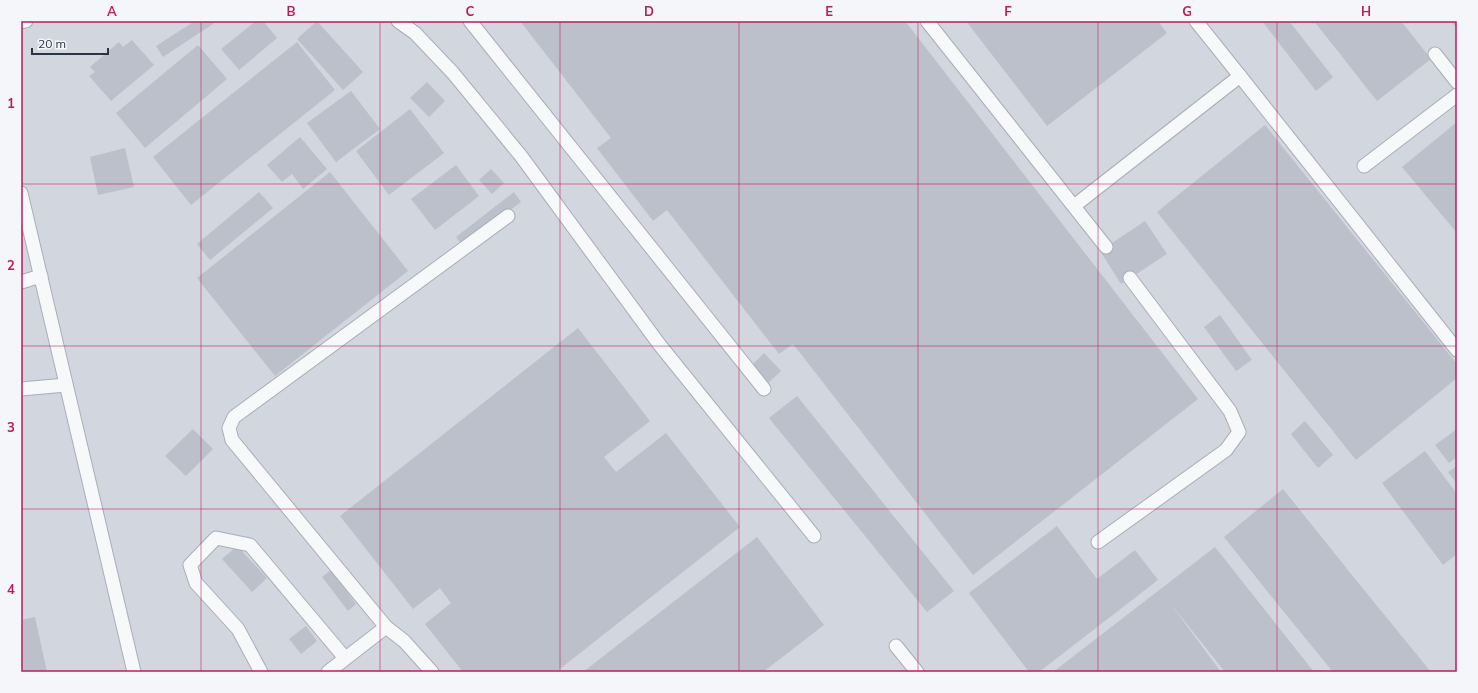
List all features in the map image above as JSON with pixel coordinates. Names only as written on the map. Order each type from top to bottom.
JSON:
[{"type":"lane","points":[[21,22],[26,21]]},
{"type":"lane","points":[[398,21],[415,33],[453,73],[521,156],[659,344],[814,536]]},
{"type":"lane","points":[[470,21],[764,390]]},
{"type":"lane","points":[[927,21],[1106,247]]},
{"type":"lane","points":[[1196,21],[1457,350]]},
{"type":"lane","points":[[1435,54],[1457,82]]},
{"type":"lane","points":[[1074,206],[1240,76]]},
{"type":"lane","points":[[1364,166],[1457,95]]},
{"type":"lane","points":[[21,193],[134,672]]},
{"type":"lane","points":[[432,672],[404,641],[386,627],[232,440],[228,428],[234,416],[508,216]]},
{"type":"lane","points":[[21,282],[40,276]]},
{"type":"lane","points":[[1098,542],[1226,450],[1239,432],[1230,411],[1130,278]]},
{"type":"lane","points":[[21,389],[66,385]]},
{"type":"lane","points":[[261,672],[238,629],[196,583],[190,566],[216,538],[250,545],[345,658]]},
{"type":"lane","points":[[328,672],[386,627]]},
{"type":"lane","points":[[896,646],[917,672]]},
{"type":"shaded area","points":[[21,21],[1457,21],[1457,672],[21,672]]},
{"type":"building","points":[[195,21],[216,22],[163,57],[156,46]]},
{"type":"building","points":[[256,21],[263,21],[277,38],[239,70],[221,49]]},
{"type":"building","points":[[317,21],[363,72],[343,90],[297,39]]},
{"type":"building","points":[[520,21],[905,21],[1198,399],[973,575],[793,344],[779,354],[667,210],[653,221],[597,148],[611,138]]},
{"type":"building","points":[[966,21],[1158,21],[1167,33],[1047,126]]},
{"type":"building","points":[[1262,21],[1289,21],[1333,77],[1316,91]]},
{"type":"building","points":[[1314,21],[1401,21],[1431,59],[1377,101]]},
{"type":"building","points":[[1451,21],[1457,21],[1457,29]]},
{"type":"building","points":[[132,40],[154,65],[111,101],[89,76],[95,72],[90,67],[119,42],[123,47]]},
{"type":"building","points":[[297,42],[335,90],[191,205],[153,157]]},
{"type":"building","points":[[198,45],[227,79],[145,148],[116,113]]},
{"type":"building","points":[[427,82],[445,101],[429,117],[410,98]]},
{"type":"building","points":[[351,91],[380,129],[336,162],[307,123]]},
{"type":"building","points":[[410,109],[444,153],[389,195],[356,151]]},
{"type":"building","points":[[1457,122],[1457,233],[1402,167]]},
{"type":"building","points":[[1265,125],[1457,364],[1457,378],[1356,460],[1157,212]]},
{"type":"building","points":[[300,137],[327,169],[303,189],[292,174],[282,182],[267,165]]},
{"type":"building","points":[[125,148],[134,187],[98,195],[90,157]]},
{"type":"building","points":[[456,165],[479,196],[435,230],[411,199]]},
{"type":"building","points":[[491,169],[504,183],[492,194],[479,180]]},
{"type":"building","points":[[330,172],[408,271],[275,376],[197,278]]},
{"type":"building","points":[[259,192],[273,208],[210,260],[197,244]]},
{"type":"building","points":[[514,192],[521,202],[463,246],[456,237]]},
{"type":"building","points":[[1145,221],[1167,254],[1121,284],[1100,251]]},
{"type":"building","points":[[1220,315],[1252,360],[1236,371],[1204,327]]},
{"type":"building","points":[[578,328],[650,421],[604,457],[616,472],[666,433],[740,527],[556,672],[463,672],[425,624],[451,603],[440,588],[413,609],[340,516]]},
{"type":"building","points":[[764,353],[781,371],[766,385],[749,368]]},
{"type":"building","points":[[797,396],[954,591],[927,612],[769,418]]},
{"type":"building","points":[[1305,421],[1333,455],[1318,468],[1291,434]]},
{"type":"building","points":[[193,429],[213,449],[186,476],[165,456]]},
{"type":"building","points":[[1457,429],[1457,457],[1449,463],[1435,445]]},
{"type":"building","points":[[1425,451],[1457,494],[1457,554],[1443,565],[1382,483]]},
{"type":"building","points":[[1457,466],[1457,484],[1448,472]]},
{"type":"building","points":[[1283,489],[1431,672],[1333,672],[1275,601],[1224,537]]},
{"type":"building","points":[[1057,526],[1097,579],[1135,550],[1158,580],[1039,672],[1029,672],[969,593]]},
{"type":"building","points":[[757,537],[824,625],[763,672],[583,672]]},
{"type":"building","points":[[237,546],[267,578],[252,592],[222,559]]},
{"type":"building","points":[[1215,547],[1314,672],[1225,672],[1170,603],[1221,672],[1053,672]]},
{"type":"building","points":[[331,570],[356,604],[348,611],[322,577]]},
{"type":"building","points":[[35,617],[47,672],[21,672],[21,620]]},
{"type":"building","points":[[306,626],[317,641],[301,654],[289,639]]}]
